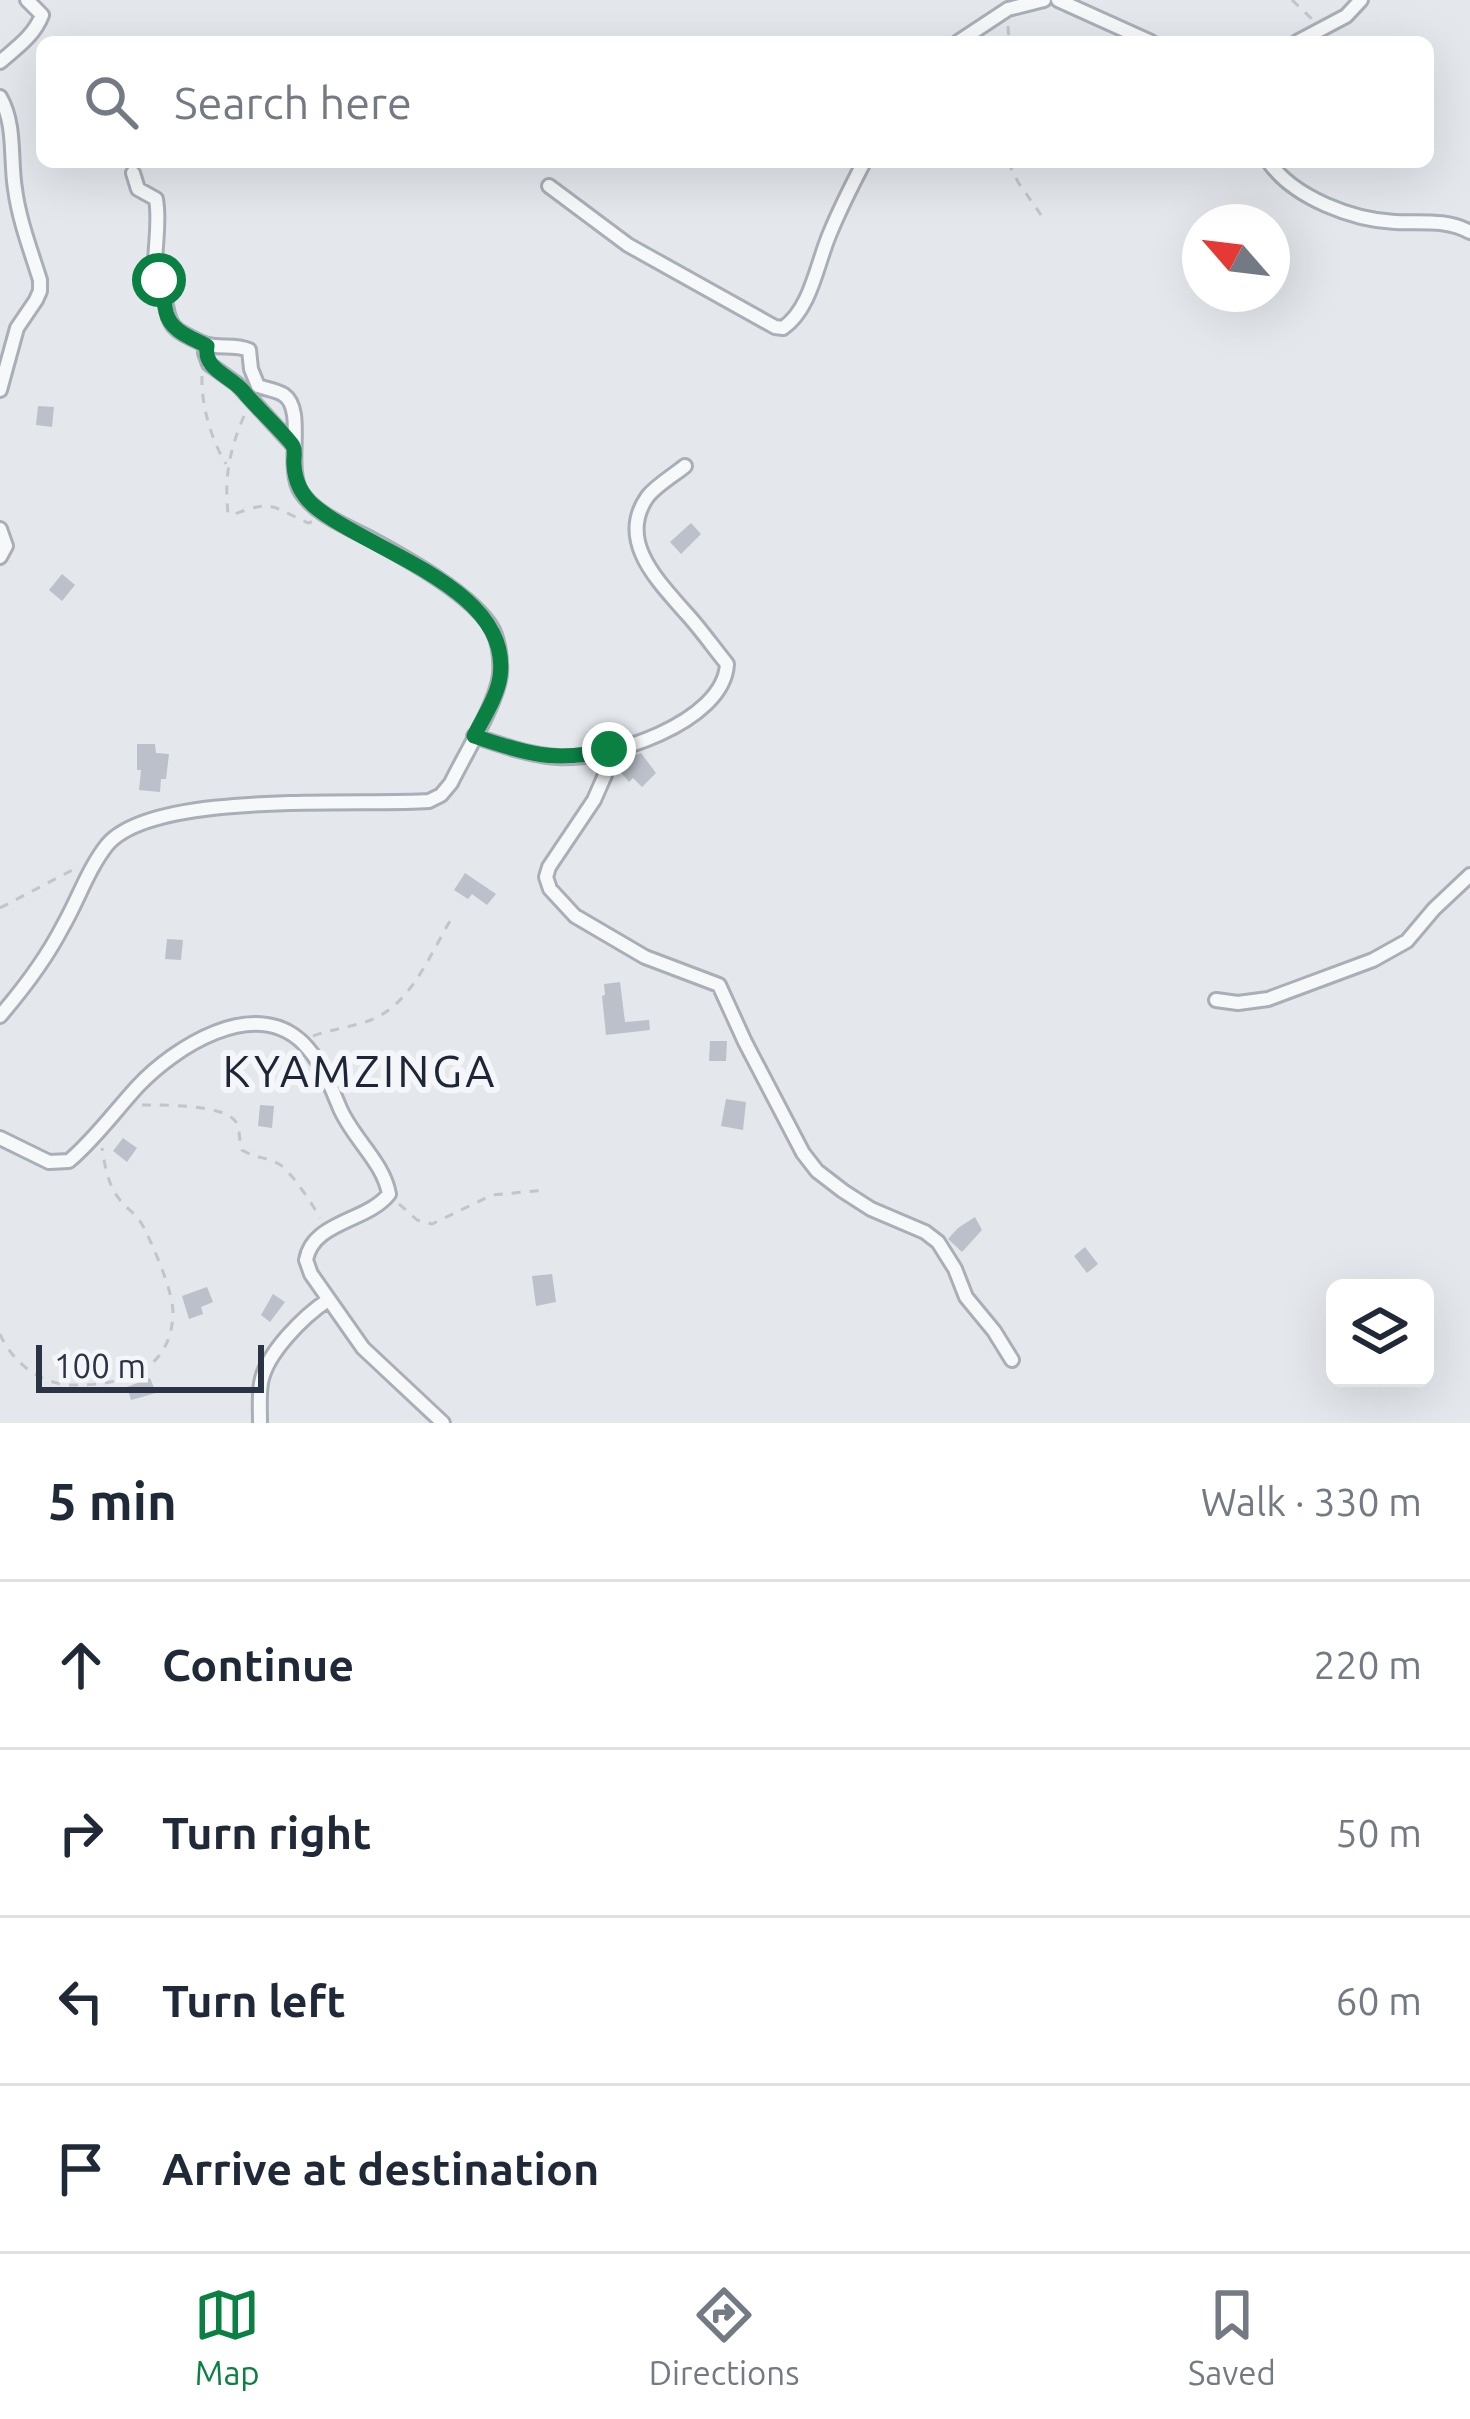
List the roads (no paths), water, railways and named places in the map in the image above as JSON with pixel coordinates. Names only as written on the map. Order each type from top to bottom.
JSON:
[{"type":"street","points":[[0,62],[40,22],[42,15],[27,0]]},
{"type":"street","points":[[967,36],[1008,8],[1044,0]]},
{"type":"street","points":[[1058,0],[1138,36]]},
{"type":"street","points":[[1309,36],[1346,16],[1361,0]]},
{"type":"street","points":[[0,97],[13,146],[15,190],[40,292],[17,328],[0,390]]},
{"type":"street","points":[[549,186],[628,244],[783,328],[810,288],[861,168]]},
{"type":"street","points":[[1275,168],[1294,187],[1366,218],[1445,223],[1470,232]]},
{"type":"street","points":[[133,173],[138,189],[156,199],[155,270],[164,288],[166,312],[176,329],[207,353],[293,445]]},
{"type":"street","points":[[0,1016],[37,970],[96,862],[123,830],[230,804],[429,801],[451,783],[500,676],[499,650],[486,620],[454,591],[326,514],[301,492],[294,465],[290,402],[258,386],[249,350],[237,346],[207,353]]},
{"type":"street","points":[[474,736],[521,752],[562,758],[589,755],[675,728],[716,695],[727,677],[727,664],[665,591],[643,559],[637,537],[649,495],[686,466]]},
{"type":"street","points":[[0,529],[6,546],[0,557]]},
{"type":"street","points":[[609,749],[594,800],[549,867],[550,890],[575,916],[645,957],[719,985],[803,1153],[817,1171],[872,1209],[938,1242],[966,1297],[1012,1360]]},
{"type":"street","points":[[1216,1000],[1268,999],[1384,955],[1407,941],[1470,875]]},
{"type":"street","points":[[0,1138],[38,1159],[69,1161],[154,1071],[212,1033],[257,1025],[277,1028],[300,1041],[320,1064],[346,1121],[377,1166],[389,1194],[369,1212],[313,1242],[306,1260],[310,1274],[363,1348],[443,1423]]},
{"type":"street","points":[[260,1423],[266,1366],[297,1325],[328,1300]]},
{"type":"district","name":"KYAMZINGA","points":[[360,1071]]}]
